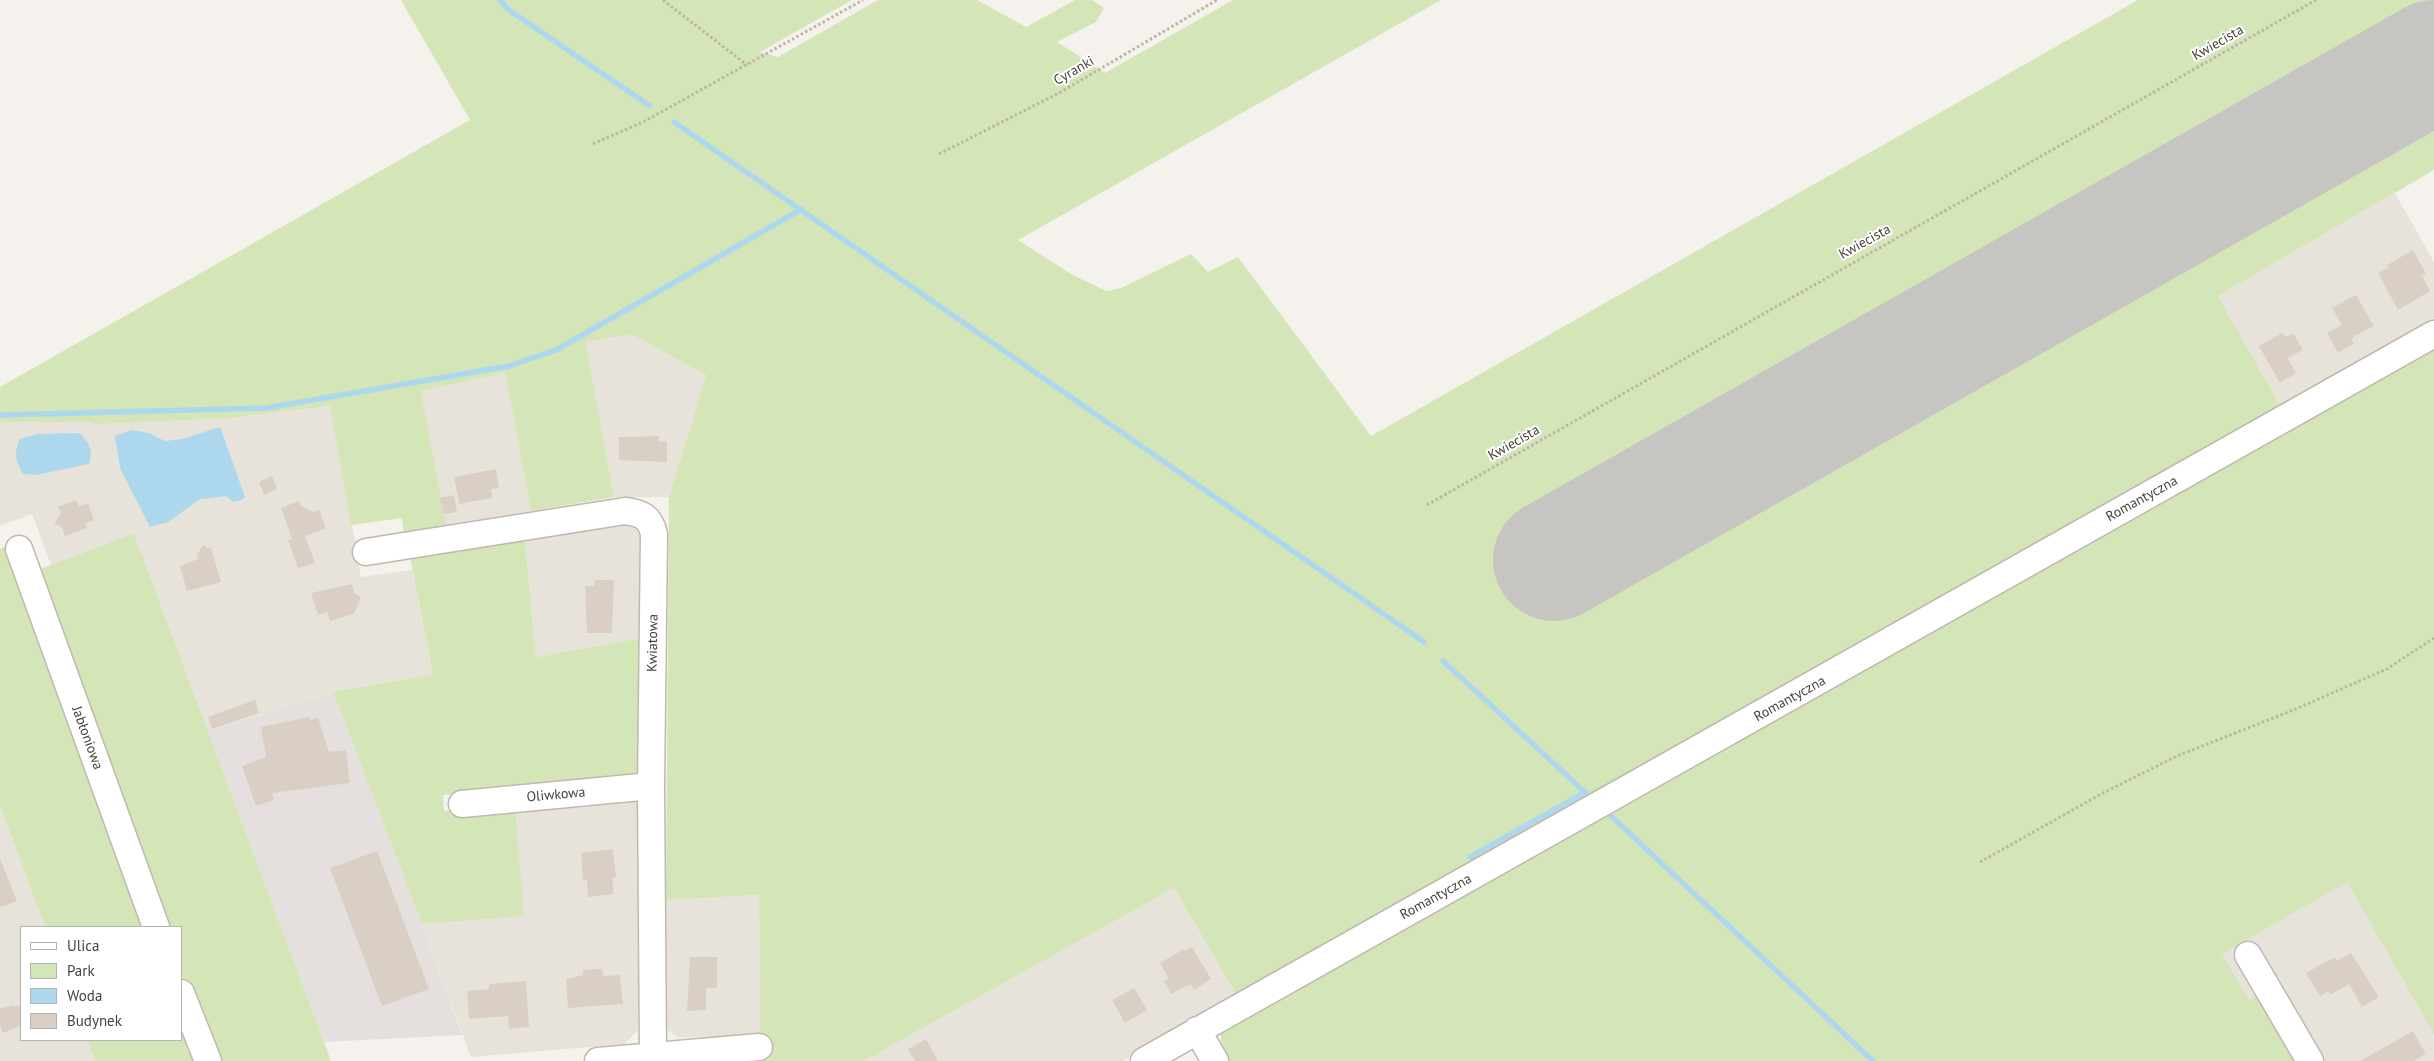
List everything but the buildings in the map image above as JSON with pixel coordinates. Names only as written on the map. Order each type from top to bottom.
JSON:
[{"type":"street","name":"Romantyczna","points":[[1144,1061],[2434,334]]},
{"type":"street","name":"Kwiatowa","points":[[366,552],[626,511],[648,518],[654,534],[651,786],[653,1056]]},
{"type":"street","name":"Jabłoniowa","points":[[19,548],[156,926]]},
{"type":"street","name":"Oliwkowa","points":[[462,804],[651,786]]},
{"type":"street","points":[[2248,955],[2310,1061]]},
{"type":"street","points":[[182,996],[208,1061]]},
{"type":"street","points":[[1197,1030],[1215,1061]]},
{"type":"street","points":[[598,1061],[759,1047]]},
{"type":"path","points":[[663,0],[747,65]]},
{"type":"path","points":[[593,144],[645,121],[864,0]]},
{"type":"path","name":"Cyranki","points":[[939,154],[1062,92],[1217,0]]},
{"type":"path","name":"Kwiecista","points":[[1426,505],[2316,0]]},
{"type":"path","points":[[1980,862],[2103,792],[2177,756],[2291,711],[2387,669],[2434,638]]},
{"type":"shaded area","points":[[2395,193],[2434,262],[2434,320],[2280,405],[2218,296]]},
{"type":"shaded area","points":[[631,334],[706,375],[669,497],[614,497],[586,342]]},
{"type":"shaded area","points":[[505,373],[531,511],[446,525],[420,391]]},
{"type":"shaded area","points":[[331,406],[361,577],[412,570],[433,674],[333,692],[208,731],[134,533],[51,565],[32,514],[0,526],[0,422],[230,418]]},
{"type":"shaded area","points":[[613,524],[641,524],[641,638],[536,657],[525,539]]},
{"type":"shaded area","points":[[333,692],[422,924],[462,1035],[324,1042],[208,731]]},
{"type":"shaded area","points":[[2434,732],[2434,1061],[1914,1061]]},
{"type":"shaded area","points":[[631,795],[639,803],[638,1030],[624,1044],[471,1057],[422,924],[523,915],[515,806]]},
{"type":"shaded area","points":[[0,806],[45,926],[20,926],[20,1041],[87,1041],[95,1061],[0,1061]]},
{"type":"shaded area","points":[[1174,888],[1237,996],[1123,1061],[864,1061]]},
{"type":"shaded area","points":[[759,895],[760,1034],[678,1038],[665,1028],[666,900]]},
{"type":"green space","points":[[401,0],[852,0],[760,52],[778,57],[878,0],[977,0],[1026,27],[1075,0],[1092,0],[1104,8],[1096,22],[1057,42],[1105,73],[1233,0],[1441,0],[1018,240],[1071,274],[1106,291],[1121,288],[1191,254],[1208,272],[1238,257],[1371,436],[2138,0],[2434,0],[2434,170],[2218,296],[2280,405],[1834,663],[1237,996],[1174,888],[864,1061],[762,1061],[760,1034],[759,895],[666,900],[669,497],[706,375],[631,334],[586,342],[614,497],[531,511],[505,373],[421,391],[446,525],[404,533],[402,518],[351,525],[330,406],[230,418],[94,424],[93,422],[0,422],[0,387],[470,120]]},
{"type":"green space","points":[[2434,345],[2434,1034],[2347,882],[2222,954],[2249,1000],[2259,994],[2297,1061],[1227,1061],[1221,1052],[1221,1030],[1598,814],[1603,819]]},
{"type":"green space","points":[[134,533],[331,1061],[220,1061],[212,1056],[182,976],[182,926],[164,926],[33,572]]},
{"type":"green space","points":[[525,539],[536,657],[641,638],[640,772],[631,779],[443,795],[444,811],[515,806],[524,916],[422,924],[333,692],[433,674],[410,558]]},
{"type":"green space","points":[[10,544],[153,926],[45,926],[0,806],[0,549]]},
{"type":"green space","points":[[182,1006],[203,1061],[95,1061],[87,1041],[182,1041]]},
{"type":"water","points":[[220,427],[245,497],[242,500],[233,502],[226,496],[200,499],[168,522],[150,527],[120,468],[115,436],[131,430],[149,433],[165,441],[182,439]]},
{"type":"water","points":[[79,433],[90,447],[89,464],[36,475],[23,474],[16,457],[20,439],[37,434]]},
{"type":"waterway","points":[[500,0],[506,8],[650,106]]},
{"type":"waterway","points":[[674,122],[1424,642]]},
{"type":"waterway","points":[[0,415],[266,408],[509,366],[556,350],[802,209]]},
{"type":"waterway","points":[[1443,661],[1588,795]]},
{"type":"waterway","points":[[1470,857],[1584,793]]},
{"type":"waterway","points":[[1609,814],[1873,1061]]},
{"type":"runway","points":[[1554,560],[2434,61]]}]
